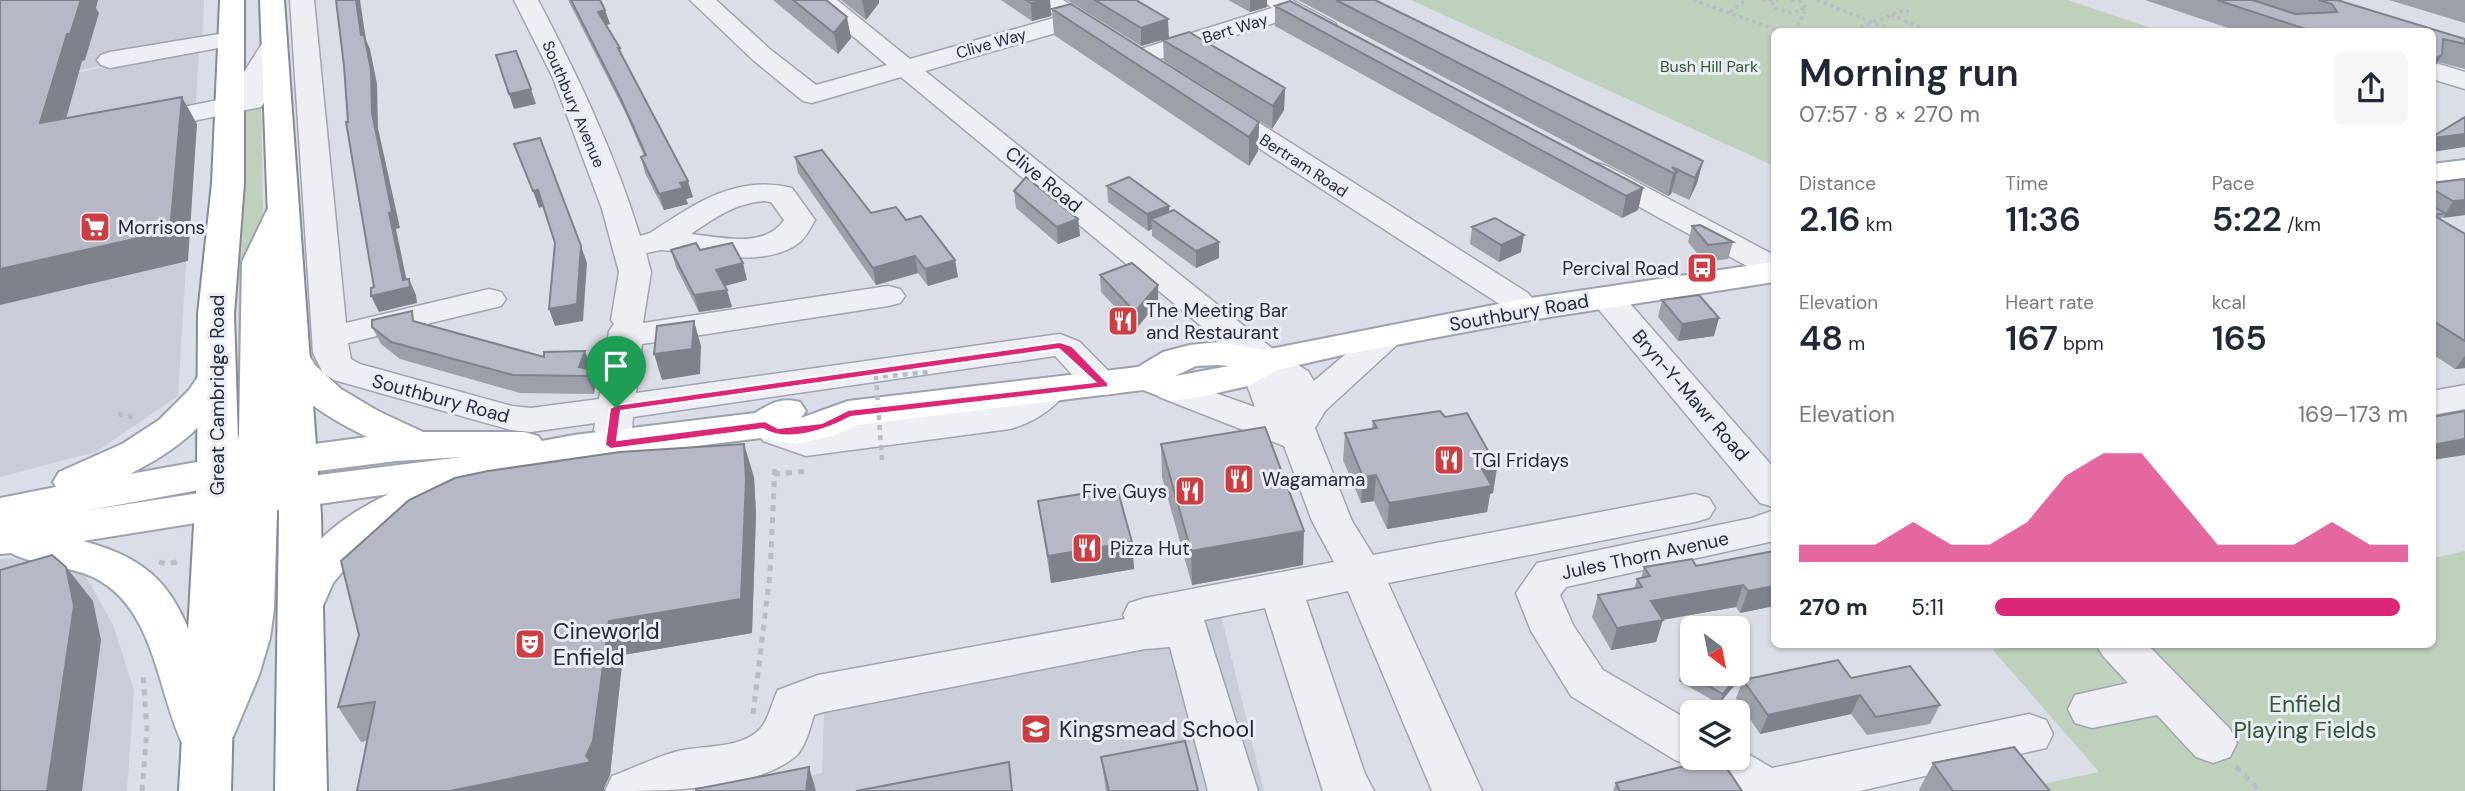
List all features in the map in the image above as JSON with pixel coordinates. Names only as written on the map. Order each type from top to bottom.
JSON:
[{"type":"main road","name":"Great Cambridge Road","points":[[232,0],[228,183],[216,314],[216,377],[302,605],[301,791]]},
{"type":"main road","name":"Great Cambridge Road","points":[[205,767],[257,482],[290,355],[272,0]]},
{"type":"main road","points":[[2436,173],[2465,169]]},
{"type":"main road","points":[[257,482],[259,262],[283,210]]},
{"type":"main road","name":"Southbury Road","points":[[1,525],[257,482],[418,446],[600,434],[772,440],[824,426],[848,414],[1104,385],[1235,378],[1265,361],[1387,336],[1524,310],[1771,271]]},
{"type":"main road","points":[[290,355],[303,377],[326,396],[418,446]]},
{"type":"main road","points":[[1,525],[166,436],[196,409],[216,377]]},
{"type":"main road","name":"Southbury Road","points":[[257,482],[463,471],[600,434]]},
{"type":"main road","points":[[302,605],[316,572],[351,537],[391,510],[433,492],[463,471]]},
{"type":"main road","points":[[1,525],[116,567],[143,590],[155,605],[163,622],[205,767]]},
{"type":"street","points":[[302,0],[330,337],[489,299]]},
{"type":"street","name":"Southbury Avenue","points":[[526,0],[566,78],[617,209],[632,260]]},
{"type":"street","name":"Clive Way","points":[[702,0],[762,55],[812,95],[1076,19]]},
{"type":"street","name":"Clive Road","points":[[822,0],[1265,361]]},
{"type":"street","name":"Bertram Road","points":[[1047,0],[1516,300],[1524,310]]},
{"type":"street","points":[[1283,5],[1353,42]]},
{"type":"street","name":"Bert Way","points":[[1138,58],[1283,5]]},
{"type":"street","points":[[110,60],[231,39]]},
{"type":"street","points":[[174,114],[230,97],[251,101],[256,96],[257,72],[274,44]]},
{"type":"street","points":[[2436,72],[2465,81]]},
{"type":"street","points":[[1573,159],[1771,268]]},
{"type":"street","points":[[600,434],[627,329],[632,260],[660,241]]},
{"type":"street","points":[[627,329],[888,296]]},
{"type":"street","name":"Bryn-Y-Mawr Road","points":[[1607,298],[1771,490]]},
{"type":"street","points":[[1300,424],[1387,336]]},
{"type":"street","name":"Southbury Road","points":[[330,337],[332,360],[347,372],[511,418],[600,434],[1060,345],[1068,349],[1104,385]]},
{"type":"street","points":[[1265,361],[1265,385],[1274,408],[1280,417],[1300,424]]},
{"type":"street","points":[[1160,384],[1300,424]]},
{"type":"street","name":"Southbury Road","points":[[772,440],[806,443],[1010,417],[1048,392]]},
{"type":"street","points":[[2436,402],[2465,397]]},
{"type":"street","points":[[1300,424],[1332,521],[1362,573],[1457,791]]},
{"type":"street","points":[[1038,637],[1695,508]]},
{"type":"street","name":"Jules Thorn Avenue","points":[[1680,739],[1587,683],[1553,631],[1538,593],[1552,574],[1763,530],[1771,526]]},
{"type":"street","points":[[1280,588],[1349,791]]},
{"type":"street","points":[[630,791],[678,772],[748,760],[769,750],[782,738],[795,703],[818,694],[1145,632],[1187,629],[1233,791]]},
{"type":"street","points":[[2123,648],[2213,743]]},
{"type":"street","points":[[2092,709],[2166,694]]},
{"type":"street","points":[[1733,770],[1767,790],[2029,734]]},
{"type":"path","points":[[1693,0],[1772,28]]},
{"type":"path","points":[[1729,13],[1746,0]]},
{"type":"path","points":[[1762,0],[1778,0]]},
{"type":"path","points":[[1791,0],[1805,5],[1805,11],[1796,28]]},
{"type":"path","points":[[1800,2],[1805,0]]},
{"type":"path","points":[[1817,0],[1887,28]]},
{"type":"path","points":[[1773,2],[1774,8],[1785,12],[1805,11]]},
{"type":"path","points":[[1858,28],[1901,11],[1909,11]]},
{"type":"path","points":[[1890,15],[1923,28]]},
{"type":"path","points":[[882,460],[876,377],[929,372]]},
{"type":"path","points":[[748,760],[770,574],[774,474],[772,440]]},
{"type":"path","points":[[774,474],[808,471]]},
{"type":"path","points":[[151,557],[167,564],[186,559]]},
{"type":"path","points":[[142,672],[147,729],[142,791]]},
{"type":"shaded area","points":[[0,0],[204,0],[202,47],[0,85]]},
{"type":"shaded area","points":[[199,51],[178,396],[96,452],[0,477],[0,86]]},
{"type":"shaded area","points":[[9,558],[84,573],[113,625],[134,690],[127,791],[0,791],[0,559]]},
{"type":"shaded area","name":"Kingsmead School","points":[[1220,611],[1264,791],[732,791],[822,773],[825,685]]},
{"type":"green space","name":"Bush Hill Park","points":[[1411,0],[2067,0],[2151,28],[1771,28],[1771,165]]},
{"type":"green space","points":[[261,99],[263,208],[251,408],[237,412],[241,108]]},
{"type":"green space","name":"Enfield Playing Fields","points":[[2465,551],[2465,791],[2019,789],[2099,772],[1993,650],[2436,648],[2436,557]]},
{"type":"building","points":[[0,0],[81,0],[70,34],[67,34],[40,123],[182,97],[170,231],[0,269]]},
{"type":"building","points":[[336,0],[356,0],[361,35],[364,35],[371,70],[372,113],[392,212],[389,213],[403,280],[409,279],[410,287],[371,296],[371,288],[374,287],[346,122],[344,66]]},
{"type":"building","points":[[571,0],[600,0],[605,10],[598,12],[620,48],[688,181],[680,183],[683,188],[659,194],[641,157],[646,155],[621,99]]},
{"type":"building","points":[[793,0],[826,0],[847,17],[834,33]]},
{"type":"building","points":[[1095,0],[1136,0],[1168,19],[1141,28]]},
{"type":"building","points":[[1336,0],[1375,0],[1703,161],[1695,178],[1672,167],[1677,172],[1673,173]]},
{"type":"building","points":[[2217,0],[2253,0],[2295,14],[2337,12],[2332,4],[2319,0],[2337,0],[2429,28],[2303,28]]},
{"type":"building","points":[[1290,1],[1643,188],[1626,196],[1275,6]]},
{"type":"building","points":[[1071,4],[1259,122],[1249,137],[1052,9]]},
{"type":"building","points":[[2436,30],[2465,39],[2465,44],[2443,39],[2442,55],[2436,58]]},
{"type":"building","points":[[1189,32],[1285,88],[1273,106],[1163,40]]},
{"type":"building","points":[[516,51],[531,89],[509,94],[496,55]]},
{"type":"building","points":[[2465,117],[2465,134],[2436,138],[2436,135]]},
{"type":"building","points":[[540,138],[581,246],[577,304],[549,309],[555,243],[538,190],[533,191],[514,144]]},
{"type":"building","points":[[822,150],[871,213],[896,207],[906,220],[921,216],[955,260],[925,269],[915,256],[873,268],[795,157]]},
{"type":"building","points":[[1026,177],[1078,219],[1057,227],[1014,191]]},
{"type":"building","points":[[1129,177],[1169,206],[1147,214],[1107,186]]},
{"type":"building","points":[[2465,179],[2465,200],[2453,201],[2436,191],[2436,183]]},
{"type":"building","points":[[1174,210],[1219,242],[1196,251],[1151,219]]},
{"type":"building","points":[[2436,217],[2465,234],[2465,341],[2436,323]]},
{"type":"building","points":[[1495,218],[1524,235],[1501,245],[1472,227]]},
{"type":"building","points":[[1700,225],[1733,242],[1708,245],[1692,226]]},
{"type":"building","points":[[696,243],[700,250],[732,243],[743,263],[716,270],[727,290],[694,295],[671,250]]},
{"type":"building","points":[[1132,263],[1158,285],[1135,312],[1100,275]]},
{"type":"building","points":[[1699,295],[1719,318],[1682,324],[1662,300]]},
{"type":"building","points":[[412,311],[413,321],[544,357],[544,352],[585,351],[579,367],[588,369],[587,376],[513,375],[391,342],[372,327],[372,320]]},
{"type":"building","points":[[694,321],[692,349],[654,354],[657,326]]},
{"type":"building","points":[[1440,411],[1445,417],[1467,413],[1497,467],[1482,469],[1492,486],[1389,503],[1376,475],[1363,477],[1345,433],[1377,428],[1373,421]]},
{"type":"building","points":[[2465,411],[2465,439],[2436,444],[2436,416]]},
{"type":"building","points":[[1265,427],[1304,531],[1191,551],[1161,444]]},
{"type":"building","name":"Cineworld Enfield","points":[[744,444],[746,480],[741,599],[609,621],[593,741],[586,756],[591,762],[450,791],[357,791],[375,702],[338,707],[359,635],[341,561],[409,500],[455,478],[488,471],[620,452]]},
{"type":"building","points":[[1117,488],[1132,542],[1048,556],[1038,501]]},
{"type":"building","points":[[1771,552],[1771,587],[1748,591],[1743,585],[1651,601],[1663,620],[1617,628],[1598,595],[1642,587],[1637,579],[1650,576],[1644,567],[1692,559],[1696,566]]},
{"type":"building","points":[[52,555],[66,567],[74,606],[47,791],[0,791],[0,570]]},
{"type":"building","points":[[1838,660],[1851,678],[1910,666],[1940,705],[1876,717],[1860,695],[1768,715],[1747,686],[1750,686],[1750,679]]},
{"type":"building","points":[[1709,686],[1730,686],[1723,694]]},
{"type":"building","points":[[1185,741],[1198,791],[1109,791],[1101,757]]},
{"type":"building","points":[[2014,747],[2050,791],[1953,791],[1933,763]]},
{"type":"building","points":[[1009,762],[1012,791],[856,791]]},
{"type":"building","points":[[809,767],[806,791],[696,791],[696,789]]},
{"type":"building","points":[[1680,767],[1680,770],[1728,770],[1742,791],[1620,791],[1616,783]]},
{"type":"place","name":"Morrisons","points":[[95,227]]},
{"type":"place","name":"Percival Road","points":[[1702,268]]},
{"type":"place","name":"The Meeting Bar and Restaurant","points":[[1123,321]]},
{"type":"place","name":"TGI Fridays","points":[[1449,460]]},
{"type":"place","name":"Wagamama","points":[[1239,479]]},
{"type":"place","name":"Five Guys","points":[[1190,491]]},
{"type":"place","name":"Pizza Hut","points":[[1087,548]]},
{"type":"place","name":"Cineworld Enfield","points":[[530,644]]},
{"type":"place","name":"Kingsmead School","points":[[1036,729]]},
{"type":"route","points":[[1060,345],[1068,349],[1104,385],[848,414],[824,426],[776,432],[765,425],[611,445],[616,408],[1060,345]]}]
